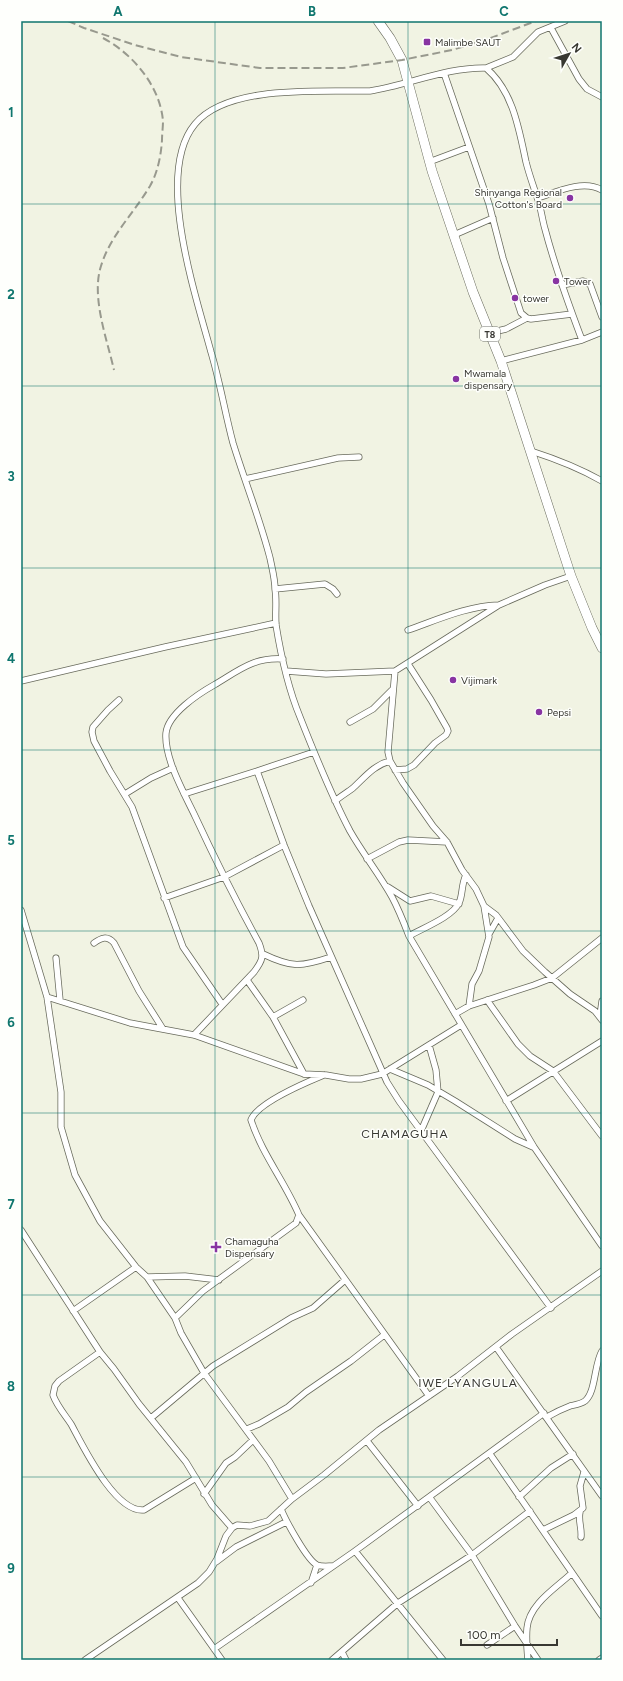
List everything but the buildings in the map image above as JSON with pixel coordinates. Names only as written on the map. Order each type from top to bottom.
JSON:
[{"type":"highway","name":"T8","points":[[378,21],[390,38],[402,60],[429,162],[473,292],[500,361],[531,451],[571,576],[592,628],[602,648]]},
{"type":"street","points":[[565,21],[534,35],[513,57],[486,68],[459,69],[370,92],[272,93],[243,98],[226,103],[206,113],[193,126],[186,139],[179,170],[181,234],[233,442],[270,559],[276,589],[276,623],[282,658],[298,714],[335,801],[367,859],[393,899],[409,936],[534,1147],[602,1246]]},
{"type":"street","points":[[551,28],[579,80],[587,89],[602,97]]},
{"type":"street","points":[[486,68],[494,75],[517,120],[526,162],[538,198],[545,230],[562,285],[582,340]]},
{"type":"street","points":[[444,73],[493,218],[521,313],[527,318]]},
{"type":"street","points":[[429,162],[469,146]]},
{"type":"street","points":[[538,198],[583,186],[592,186],[602,190]]},
{"type":"street","points":[[454,235],[493,218]]},
{"type":"street","points":[[562,285],[583,281],[590,284],[602,317]]},
{"type":"street","points":[[489,332],[506,329],[527,318],[572,314]]},
{"type":"street","points":[[500,361],[582,340],[602,332]]},
{"type":"street","points":[[531,451],[560,460],[586,472],[602,482]]},
{"type":"street","points":[[245,479],[338,458],[359,456]]},
{"type":"street","points":[[286,671],[326,674],[395,671],[499,605],[545,584],[571,576]]},
{"type":"street","points":[[276,589],[325,584],[333,589],[337,594]]},
{"type":"street","points":[[408,630],[460,612],[484,606],[499,605]]},
{"type":"street","points":[[21,681],[165,647],[276,623]]},
{"type":"street","points":[[282,658],[271,658],[246,665],[206,689],[173,716],[166,733],[169,753],[173,768],[184,794],[263,954],[288,965],[306,964],[331,957]]},
{"type":"street","points":[[395,770],[407,770],[414,765],[436,743],[446,736],[448,732],[431,700],[408,664]]},
{"type":"street","points":[[395,671],[392,690],[388,752],[390,761],[433,826],[447,842],[476,889],[484,906],[489,934]]},
{"type":"street","points":[[350,722],[373,709],[392,690]]},
{"type":"street","points":[[120,700],[93,726],[92,732],[94,741],[132,807],[183,947],[222,1004]]},
{"type":"street","points":[[184,794],[314,752]]},
{"type":"street","points":[[335,801],[353,788],[371,770],[382,763],[390,761]]},
{"type":"street","points":[[125,794],[151,778],[173,768]]},
{"type":"street","points":[[257,771],[284,845],[382,1074],[421,1131],[551,1308]]},
{"type":"street","points":[[367,859],[399,842],[408,840],[447,842]]},
{"type":"street","points":[[164,898],[224,877],[284,845]]},
{"type":"street","points":[[409,936],[454,911],[459,904],[461,887],[466,875]]},
{"type":"street","points":[[384,884],[410,901],[431,896],[459,904]]},
{"type":"street","points":[[484,906],[498,918],[523,950],[552,978],[570,994],[590,1007],[601,1018]]},
{"type":"street","points":[[21,910],[47,997],[61,1092],[61,1127],[75,1175],[100,1221],[136,1267],[147,1277],[175,1318],[181,1333],[204,1373],[276,1471],[292,1499]]},
{"type":"street","points":[[469,1006],[472,984],[483,962],[489,934],[498,918]]},
{"type":"street","points":[[94,943],[102,938],[106,938],[114,943],[139,991],[163,1029]]},
{"type":"street","points":[[455,1014],[469,1006],[552,978],[602,938]]},
{"type":"street","points":[[194,1035],[222,1004],[247,980],[258,967],[263,954]]},
{"type":"street","points":[[56,958],[60,1000]]},
{"type":"street","points":[[247,980],[273,1017],[304,1074]]},
{"type":"street","points":[[47,997],[130,1023],[194,1035],[304,1074],[326,1074],[349,1079],[361,1079],[382,1074],[461,1025]]},
{"type":"street","points":[[273,1017],[303,1000]]},
{"type":"street","points":[[487,1000],[518,1044],[530,1056],[553,1071],[602,1136]]},
{"type":"street","points":[[601,1018],[602,1002]]},
{"type":"street","points":[[506,1101],[602,1041]]},
{"type":"street","points":[[421,1131],[438,1092],[436,1070],[429,1045]]},
{"type":"street","points":[[390,1069],[428,1086],[455,1101],[514,1139],[534,1147]]},
{"type":"street","points":[[326,1074],[290,1090],[256,1112],[250,1120],[259,1141],[293,1201],[299,1215],[429,1396]]},
{"type":"street","points":[[175,1318],[194,1298],[294,1226],[299,1215]]},
{"type":"street","points":[[21,1230],[100,1352],[186,1462],[204,1494],[232,1528]]},
{"type":"street","points":[[73,1311],[136,1267]]},
{"type":"street","points":[[85,1660],[134,1625],[178,1598],[198,1583],[209,1572],[226,1536],[232,1528],[237,1525],[257,1525],[268,1521],[292,1499],[407,1410],[458,1376],[602,1271]]},
{"type":"street","points":[[147,1277],[185,1276],[219,1280]]},
{"type":"street","points":[[151,1418],[221,1360],[291,1318],[319,1304],[345,1280]]},
{"type":"street","points":[[246,1429],[259,1424],[288,1407],[384,1335]]},
{"type":"street","points":[[496,1347],[602,1496]]},
{"type":"street","points":[[214,1649],[311,1583],[545,1415],[582,1402],[586,1399],[591,1389],[598,1359],[602,1351]]},
{"type":"street","points":[[100,1352],[59,1381],[55,1386],[53,1395],[104,1481],[131,1508],[144,1510],[196,1478]]},
{"type":"street","points":[[204,1494],[226,1463],[235,1457],[253,1440]]},
{"type":"street","points":[[367,1441],[418,1506]]},
{"type":"street","points":[[490,1454],[572,1573],[599,1606],[602,1616]]},
{"type":"street","points":[[519,1497],[551,1468],[572,1454]]},
{"type":"street","points":[[581,1537],[582,1530],[578,1518],[583,1508],[580,1486],[584,1472]]},
{"type":"street","points":[[430,1498],[472,1555],[538,1660]]},
{"type":"street","points":[[280,1510],[298,1541],[317,1565],[334,1566]]},
{"type":"street","points":[[332,1660],[378,1618],[398,1603],[472,1555],[530,1511]]},
{"type":"street","points":[[543,1530],[580,1512]]},
{"type":"street","points":[[214,1563],[236,1547],[286,1522]]},
{"type":"street","points":[[356,1551],[442,1660]]},
{"type":"street","points":[[311,1583],[317,1565]]},
{"type":"street","points":[[528,1660],[527,1628],[535,1608],[572,1573]]},
{"type":"street","points":[[178,1598],[222,1660]]},
{"type":"street","points":[[487,1645],[516,1626]]},
{"type":"street","points":[[342,1652],[346,1660]]},
{"type":"railway","points":[[68,21],[135,45],[181,57],[260,68],[343,68],[402,60],[452,50],[488,39],[536,21]]},
{"type":"railway","points":[[103,38],[125,53],[143,72],[157,96],[163,121],[161,152],[155,175],[144,196],[110,245],[105,255],[98,278],[101,318],[114,370]]},
{"type":"place","name":"Malimbe SAUT","points":[[427,42]]},
{"type":"place","name":"Shinyanga Regional Cotton's Board","points":[[570,198]]},
{"type":"place","name":"Tower","points":[[556,281]]},
{"type":"place","name":"tower","points":[[515,298]]},
{"type":"place","name":"Mwamala dispensary","points":[[456,379]]},
{"type":"place","name":"Vijimark","points":[[453,680]]},
{"type":"place","name":"Pepsi","points":[[539,712]]},
{"type":"place","name":"Chamaguha Dispensary","points":[[216,1247]]},
{"type":"district","name":"CHAMAGUHA","points":[[405,1134]]},
{"type":"district","name":"IWE LYANGULA","points":[[468,1383]]}]
